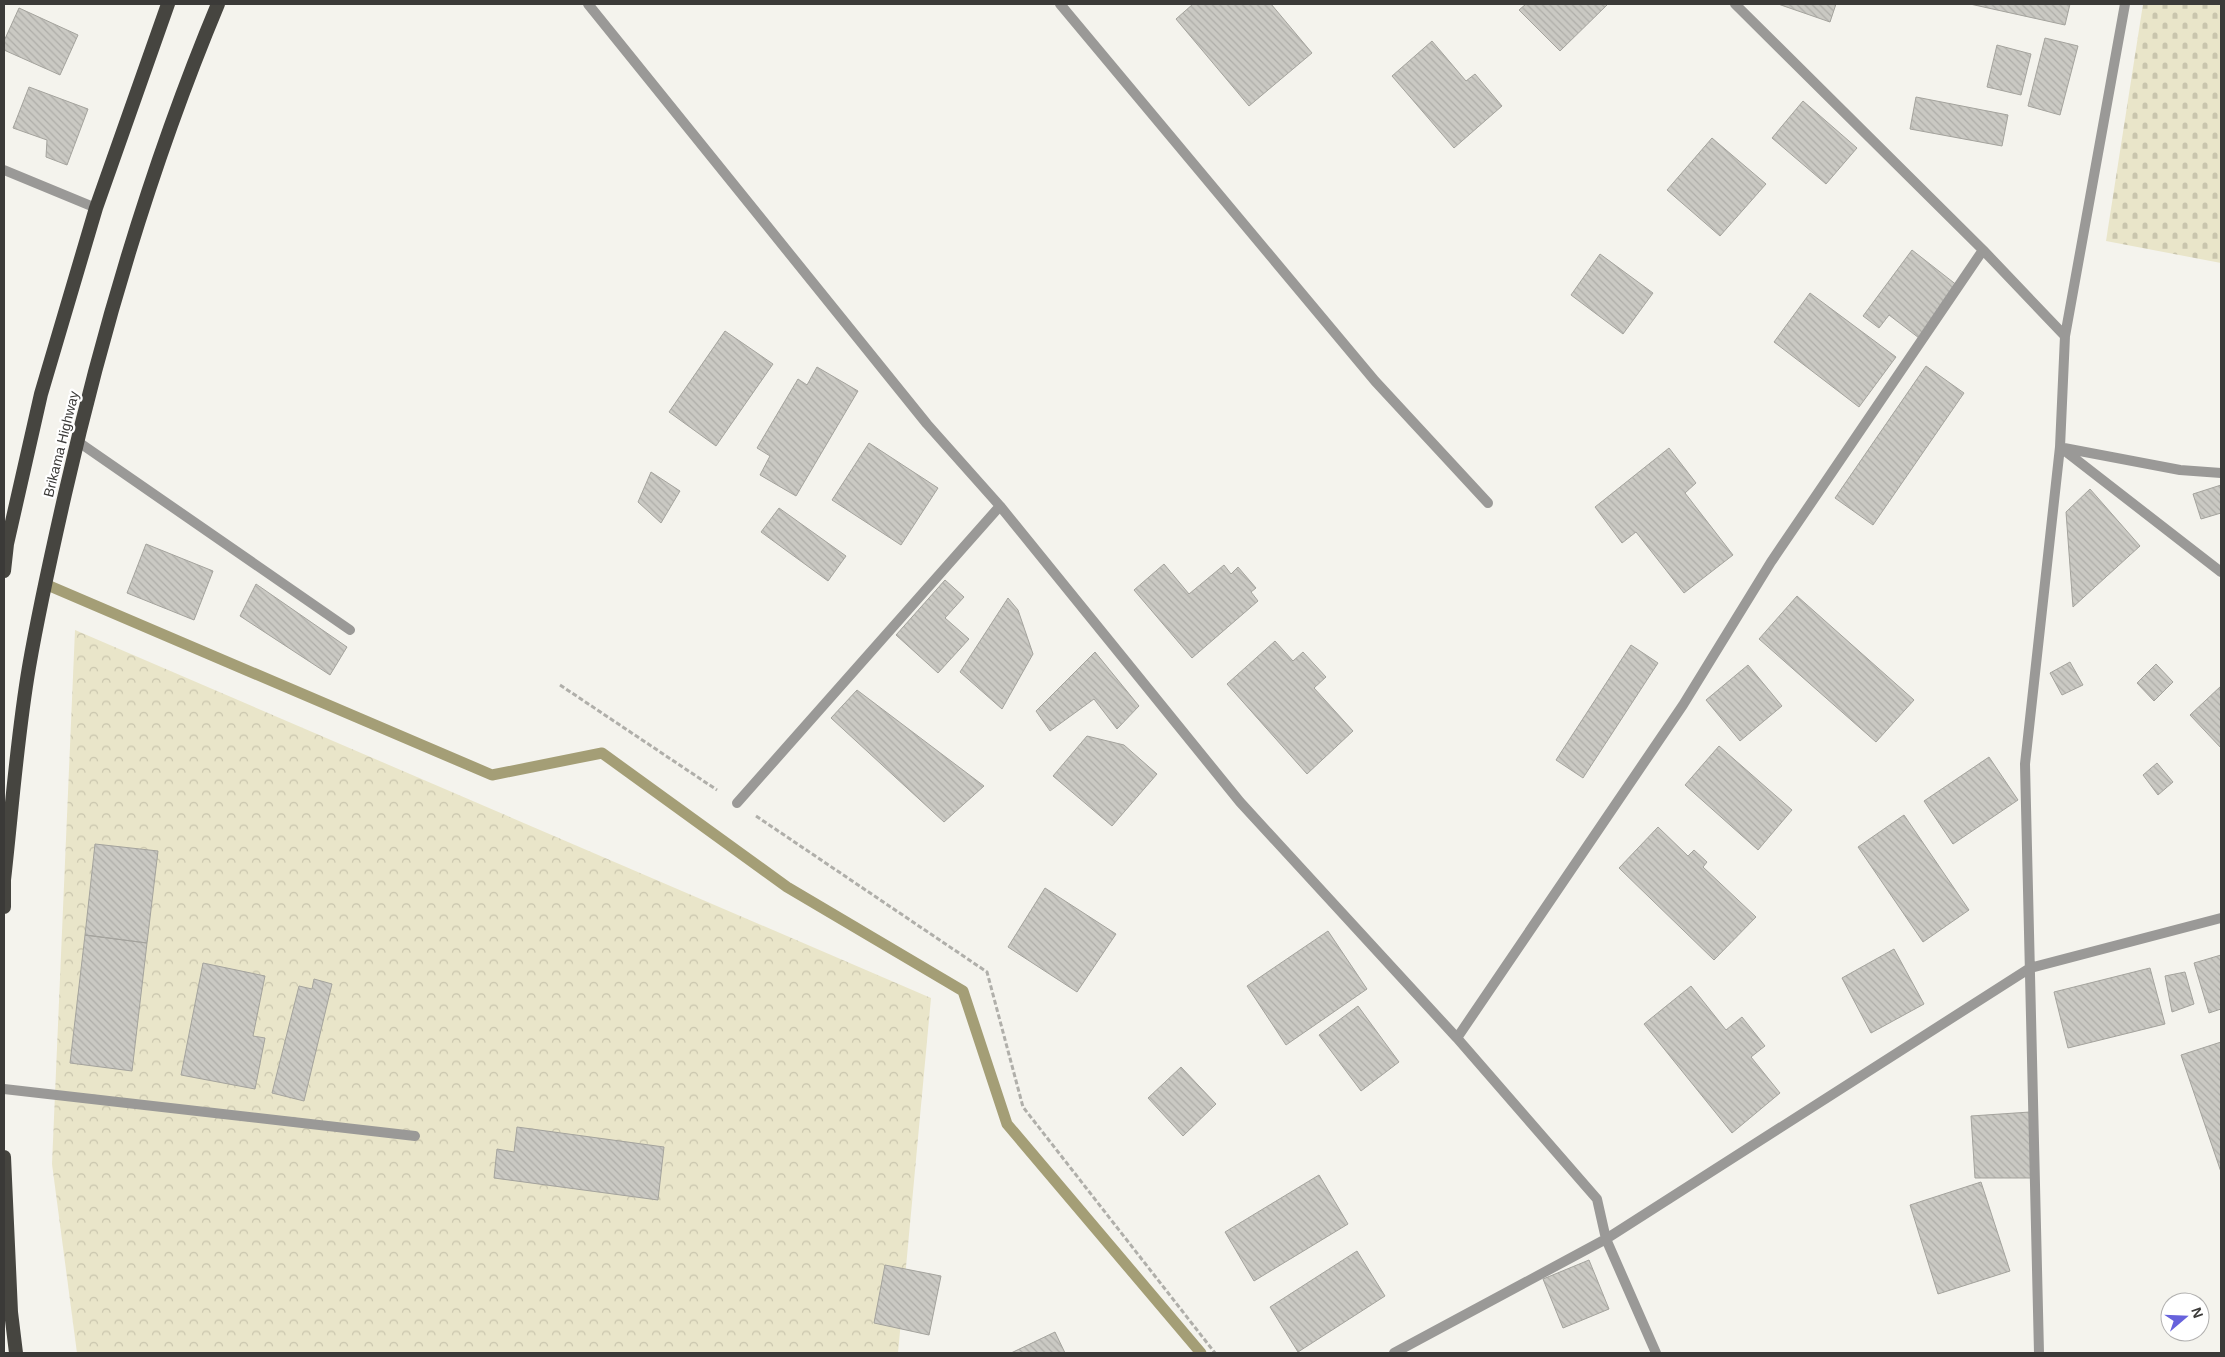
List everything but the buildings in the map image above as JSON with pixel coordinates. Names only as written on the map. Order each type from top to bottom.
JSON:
[{"type":"highway","points":[[4,571],[7,544],[41,394],[96,208],[168,4]]},
{"type":"highway","name":"Brikama Highway","points":[[4,907],[4,880],[29,669],[45,584],[77,441],[110,315],[146,198],[190,70],[218,4]]},
{"type":"highway","points":[[4,1157],[11,1312],[16,1353]]},
{"type":"street","points":[[588,4],[927,424],[1000,506],[1240,802],[1456,1038],[1597,1199],[1606,1240],[1656,1353]]},
{"type":"street","points":[[1060,4],[1375,381],[1488,503]]},
{"type":"street","points":[[1735,4],[1983,250],[2065,336]]},
{"type":"street","points":[[2039,1353],[2025,764],[2060,447],[2065,336],[2125,4]]},
{"type":"street","points":[[4,170],[96,208]]},
{"type":"street","points":[[1456,1038],[1682,705],[1771,562],[1983,250]]},
{"type":"street","points":[[77,441],[350,630]]},
{"type":"street","points":[[2060,447],[2180,470],[2221,473]]},
{"type":"street","points":[[2060,447],[2221,572]]},
{"type":"street","points":[[737,803],[1000,506]]},
{"type":"street","points":[[1394,1353],[1606,1240],[2030,968],[2221,918]]},
{"type":"street","points":[[4,1089],[415,1136]]},
{"type":"path","points":[[560,685],[987,972],[1023,1107],[1215,1353]]},
{"type":"green space","points":[[2143,4],[2221,4],[2221,263],[2106,241]]},
{"type":"green space","points":[[75,630],[931,998],[898,1353],[77,1353],[52,1164]]},
{"type":"waterway","points":[[45,584],[492,775],[602,753],[787,887],[963,991],[1007,1124],[1201,1353]]}]
